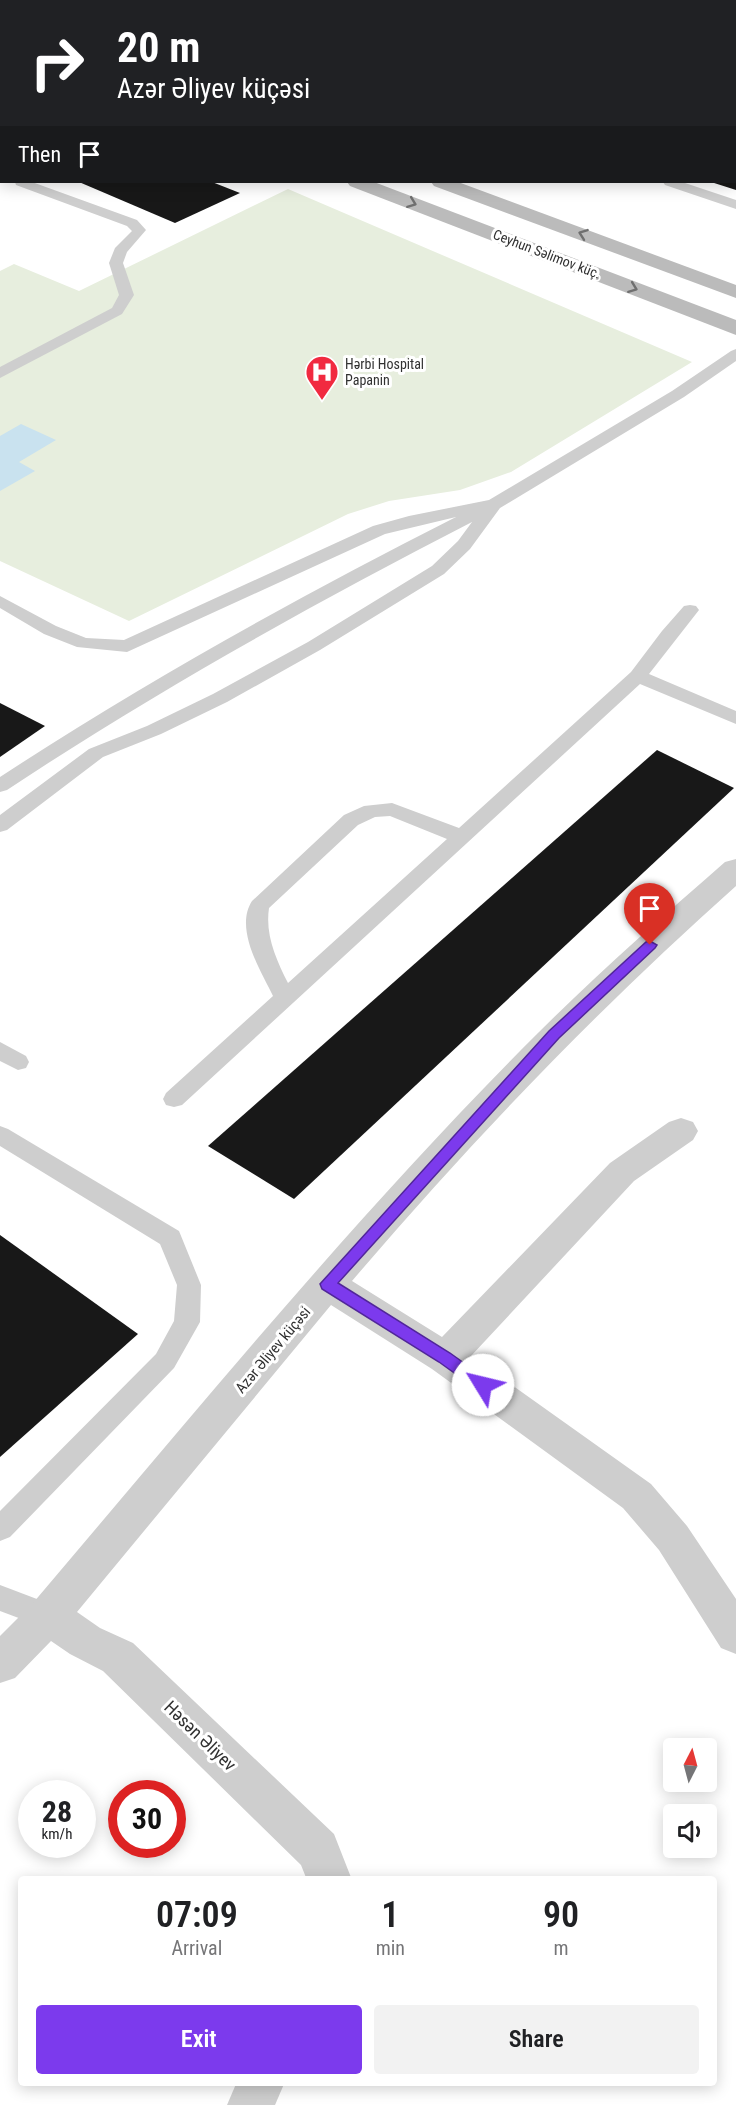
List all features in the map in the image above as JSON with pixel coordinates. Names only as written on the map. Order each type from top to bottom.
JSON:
[{"type":"main road","name":"Ceyhun Səlimov küç.","points":[[360,183],[736,327]]},
{"type":"main road","name":"Ceyhun Səlimov küç.","points":[[444,183],[736,292]]},
{"type":"street","name":"Azər Əliyev küçəsi","points":[[0,1664],[48,1616],[328,1284],[554,1035],[698,901],[736,869]]},
{"type":"street","points":[[445,1358],[622,1172],[681,1131]]},
{"type":"street","points":[[328,1284],[445,1358],[638,1496],[673,1538],[736,1635]]},
{"type":"street","name":"Həsən Əliyev","points":[[48,1616],[85,1641],[118,1657],[318,1850],[328,1876]]},
{"type":"street","points":[[251,2105],[259,2086]]},
{"type":"lane","points":[[0,373],[117,311],[127,302],[128,294],[117,263],[118,254],[139,230],[132,223],[24,183]]},
{"type":"lane","points":[[673,183],[736,205]]},
{"type":"lane","points":[[0,786],[80,731],[315,596],[494,504],[678,394],[736,354]]},
{"type":"lane","points":[[0,601],[50,630],[83,643],[127,646],[379,530],[409,521],[494,504]]},
{"type":"lane","points":[[0,825],[96,753],[154,730],[220,698],[314,646],[438,570],[464,544],[494,504]]},
{"type":"lane","points":[[174,1100],[638,676],[668,635],[690,610]]},
{"type":"lane","points":[[638,676],[736,718]]},
{"type":"lane","points":[[285,999],[259,939],[255,922],[259,906],[351,819],[371,811],[392,809],[462,837]]},
{"type":"lane","points":[[0,1135],[170,1238],[189,1285],[188,1322],[165,1361],[0,1529]]},
{"type":"lane","points":[[0,1598],[48,1616]]},
{"type":"green space","name":"Hərbi Hospital Papanin","points":[[288,189],[692,362],[511,472],[460,490],[389,501],[348,514],[129,621],[0,561],[0,271],[14,264],[79,291]]},
{"type":"water","points":[[21,424],[56,440],[19,462],[35,471],[0,491],[0,436]]},
{"type":"building","points":[[81,183],[215,183],[240,193],[175,223]]},
{"type":"building","points":[[714,183],[736,183],[736,190]]},
{"type":"building","points":[[0,703],[45,726],[0,757]]},
{"type":"building","points":[[657,750],[734,788],[294,1199],[208,1146]]},
{"type":"building","points":[[0,1235],[138,1334],[0,1457]]},
{"type":"place","name":"Hərbi Hospital Papanin","points":[[322,401]]},
{"type":"route","points":[[483,1385],[445,1358],[328,1284],[554,1035],[650,945]]}]
